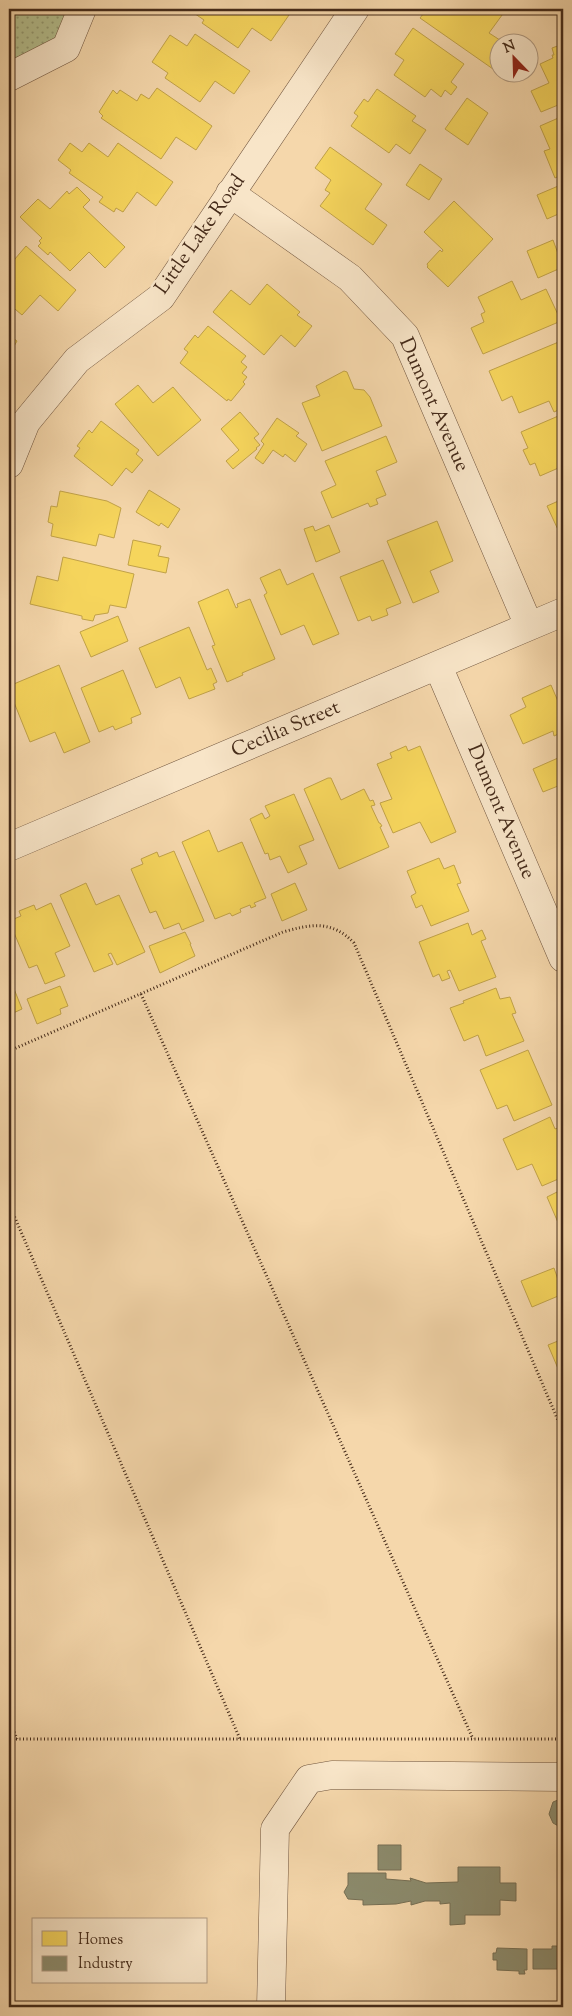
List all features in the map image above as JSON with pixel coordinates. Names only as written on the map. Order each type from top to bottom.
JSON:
[{"type":"street","points":[[9,77],[66,48],[82,9]]},
{"type":"street","name":"Little Lake Road","points":[[9,464],[26,422],[77,360],[161,296],[355,9]]},
{"type":"street","name":"Dumont Avenue","points":[[230,193],[350,278],[405,336],[530,626]]},
{"type":"street","name":"Cecilia Street","points":[[9,847],[563,612]]},
{"type":"street","name":"Dumont Avenue","points":[[438,666],[563,958]]},
{"type":"street","points":[[271,2007],[276,1829],[309,1779],[332,1776],[563,1777]]},
{"type":"path","points":[[9,13],[13,9]]},
{"type":"path","points":[[9,1051],[283,932],[322,926],[335,928],[350,938],[354,943],[563,1432]]},
{"type":"path","points":[[141,994],[473,1739]]},
{"type":"path","points":[[9,1204],[240,1739]]},
{"type":"path","points":[[9,1718],[18,1739]]},
{"type":"path","points":[[9,1739],[563,1739]]},
{"type":"green space","points":[[9,9],[94,9],[73,58],[9,91]]},
{"type":"building: Homes","points":[[188,9],[279,9],[289,15],[271,41],[252,28],[238,48],[202,23],[204,20]]},
{"type":"building: Homes","points":[[427,9],[501,9],[505,11],[489,33],[490,67],[420,18]]},
{"type":"building: Homes","points":[[413,28],[464,64],[451,82],[457,87],[451,95],[445,90],[441,97],[431,89],[425,97],[394,75],[404,60],[395,54]]},
{"type":"building: Homes","points":[[195,34],[250,71],[234,94],[215,81],[200,102],[165,78],[168,73],[152,62],[170,35],[187,46]]},
{"type":"building: Homes","points":[[563,44],[563,103],[541,112],[531,91],[549,83],[540,64],[553,58],[552,48]]},
{"type":"building: Homes","points":[[157,88],[212,126],[196,150],[176,137],[161,159],[101,118],[103,116],[99,112],[113,90],[117,94],[120,90],[137,101],[141,94],[149,99]]},
{"type":"building: Homes","points":[[377,89],[416,116],[412,121],[426,130],[410,154],[396,144],[389,153],[351,126],[358,116],[354,113],[364,99],[368,102]]},
{"type":"building: Homes","points":[[467,98],[488,113],[468,145],[445,129]]},
{"type":"building: Homes","points":[[563,116],[563,174],[555,178],[544,151],[550,149],[540,126]]},
{"type":"building: Homes","points":[[70,143],[82,152],[89,143],[108,157],[118,143],[173,182],[156,206],[137,192],[123,212],[116,208],[114,212],[99,202],[103,197],[69,173],[71,170],[58,160]]},
{"type":"building: Homes","points":[[330,147],[382,184],[365,209],[387,225],[373,245],[320,206],[330,193],[325,190],[331,180],[315,168]]},
{"type":"building: Homes","points":[[420,164],[442,179],[429,200],[406,185]]},
{"type":"building: Homes","points":[[563,184],[563,212],[547,219],[537,195]]},
{"type":"building: Homes","points":[[77,187],[90,200],[83,207],[125,247],[105,268],[89,252],[70,271],[50,252],[48,255],[38,246],[42,238],[20,217],[38,199],[50,209],[67,191],[69,194]]},
{"type":"building: Homes","points":[[454,201],[493,239],[448,287],[427,267],[427,264],[440,250],[442,252],[443,250],[424,232]]},
{"type":"building: Homes","points":[[553,240],[563,267],[538,278],[527,251]]},
{"type":"building: Homes","points":[[26,246],[76,290],[58,311],[40,295],[22,315],[9,304],[9,266]]},
{"type":"building: Homes","points":[[512,281],[521,300],[546,289],[561,321],[483,354],[471,328],[484,322],[481,314],[485,312],[478,297]]},
{"type":"building: Homes","points":[[267,284],[300,312],[297,315],[312,326],[295,347],[281,335],[264,355],[213,312],[231,290],[250,305]]},
{"type":"building: Homes","points":[[208,326],[246,356],[241,362],[247,367],[242,373],[247,377],[243,382],[245,384],[231,401],[228,399],[227,401],[180,363],[188,352],[184,349],[195,335],[198,338]]},
{"type":"building: Homes","points":[[9,335],[17,341],[9,355]]},
{"type":"building: Homes","points":[[561,341],[563,347],[563,408],[554,412],[549,401],[519,413],[512,396],[502,401],[489,371]]},
{"type":"building: Homes","points":[[344,371],[347,372],[354,389],[364,390],[370,397],[382,426],[322,451],[302,403],[320,396],[316,386]]},
{"type":"building: Homes","points":[[138,385],[153,403],[173,387],[201,420],[158,456],[115,404]]},
{"type":"building: Homes","points":[[240,412],[259,434],[254,438],[260,445],[233,469],[226,461],[239,450],[221,429]]},
{"type":"building: Homes","points":[[563,414],[563,466],[540,476],[535,463],[530,465],[523,450],[528,448],[521,432]]},
{"type":"building: Homes","points":[[277,418],[299,433],[296,436],[307,444],[295,462],[285,454],[283,457],[273,450],[263,464],[255,458],[264,444],[261,441]]},
{"type":"building: Homes","points":[[101,421],[139,450],[136,454],[143,460],[132,473],[126,468],[112,486],[74,456],[80,448],[77,446],[89,430],[92,433]]},
{"type":"building: Homes","points":[[386,436],[397,462],[376,471],[386,495],[376,499],[378,504],[370,507],[368,503],[332,518],[321,492],[336,485],[325,461]]},
{"type":"building: Homes","points":[[149,490],[180,509],[168,528],[161,523],[159,526],[136,512]]},
{"type":"building: Homes","points":[[60,491],[107,501],[121,508],[114,538],[99,534],[96,546],[51,536],[53,524],[48,522],[51,506],[57,507]]},
{"type":"building: Homes","points":[[563,499],[563,533],[560,534],[547,506]]},
{"type":"building: Homes","points":[[437,521],[453,561],[430,571],[439,592],[413,603],[387,541]]},
{"type":"building: Homes","points":[[329,525],[340,552],[316,562],[304,529],[313,526],[315,531]]},
{"type":"building: Homes","points":[[133,540],[161,546],[158,556],[169,558],[166,573],[128,565]]},
{"type":"building: Homes","points":[[63,557],[134,574],[126,608],[110,605],[108,613],[95,615],[93,621],[82,619],[82,616],[30,604],[37,576],[58,581]]},
{"type":"building: Homes","points":[[383,560],[401,603],[386,609],[388,615],[372,621],[370,616],[358,621],[340,577]]},
{"type":"building: Homes","points":[[280,569],[287,585],[313,573],[339,634],[313,645],[304,625],[281,635],[264,595],[267,593],[260,578]]},
{"type":"building: Homes","points":[[228,589],[236,608],[238,607],[237,604],[250,599],[275,659],[242,673],[243,675],[227,682],[212,646],[215,645],[198,602]]},
{"type":"building: Homes","points":[[118,616],[128,641],[91,657],[80,632]]},
{"type":"building: Homes","points":[[189,627],[207,670],[211,668],[217,682],[213,684],[215,689],[189,699],[180,677],[156,688],[139,648]]},
{"type":"building: Homes","points":[[59,665],[90,742],[64,753],[55,732],[30,742],[9,690],[9,686]]},
{"type":"building: Homes","points":[[123,670],[141,714],[131,718],[132,723],[115,730],[113,726],[99,732],[81,688]]},
{"type":"building: Homes","points":[[551,685],[563,713],[563,732],[554,736],[553,731],[523,744],[510,715],[526,707],[522,698]]},
{"type":"building: Homes","points":[[406,746],[408,751],[420,746],[456,832],[431,843],[420,822],[393,833],[380,803],[392,799],[377,764],[392,758],[390,753]]},
{"type":"building: Homes","points":[[558,758],[563,770],[563,784],[543,792],[533,769]]},
{"type":"building: Homes","points":[[331,778],[341,800],[364,789],[370,801],[373,800],[375,805],[371,806],[382,826],[380,827],[389,847],[339,869],[304,789]]},
{"type":"building: Homes","points":[[294,794],[314,840],[299,846],[307,864],[288,873],[280,856],[270,860],[268,853],[265,854],[250,819],[262,813],[265,819],[270,816],[265,806]]},
{"type":"building: Homes","points":[[209,830],[218,852],[242,842],[266,898],[254,903],[256,906],[251,908],[250,905],[240,909],[241,912],[232,916],[230,913],[215,919],[182,842]]},
{"type":"building: Homes","points":[[174,851],[204,921],[182,930],[179,923],[164,929],[156,911],[150,913],[131,869],[143,864],[141,859],[157,852],[159,857]]},
{"type":"building: Homes","points":[[439,858],[444,869],[454,865],[461,883],[457,884],[469,911],[431,926],[422,905],[416,908],[411,896],[416,893],[407,871]]},
{"type":"building: Homes","points":[[86,883],[96,905],[119,895],[145,952],[117,965],[111,953],[108,954],[113,964],[94,972],[60,895]]},
{"type":"building: Homes","points":[[295,883],[307,910],[282,921],[271,894]]},
{"type":"building: Homes","points":[[51,903],[70,946],[55,953],[65,976],[45,984],[37,965],[29,968],[9,921],[21,916],[19,911],[34,905],[36,910]]},
{"type":"building: Homes","points":[[468,923],[472,935],[482,930],[486,939],[481,941],[496,977],[459,991],[450,970],[447,971],[450,978],[442,981],[439,974],[433,977],[419,942]]},
{"type":"building: Homes","points":[[185,932],[195,956],[160,973],[149,946]]},
{"type":"building: Homes","points":[[9,976],[22,1009],[9,1015]]},
{"type":"building: Homes","points":[[60,986],[68,1006],[60,1009],[61,1014],[37,1024],[27,999]]},
{"type":"building: Homes","points":[[496,988],[500,999],[510,997],[516,1013],[512,1014],[524,1041],[486,1056],[478,1035],[464,1041],[450,1008]]},
{"type":"building: Homes","points":[[528,1050],[552,1105],[514,1121],[507,1105],[497,1109],[480,1070]]},
{"type":"building: Homes","points":[[550,1117],[555,1129],[560,1127],[563,1134],[563,1177],[542,1186],[532,1164],[517,1170],[503,1139]]},
{"type":"building: Homes","points":[[563,1189],[563,1234],[547,1197]]},
{"type":"building: Homes","points":[[554,1268],[563,1294],[532,1307],[521,1281]]},
{"type":"building: Homes","points":[[563,1339],[563,1377],[562,1378],[548,1345]]},
{"type":"building: Industry","points":[[563,1798],[562,1828],[553,1823],[549,1814],[553,1802]]},
{"type":"building: Industry","points":[[378,1845],[401,1845],[401,1870],[378,1870]]},
{"type":"building: Industry","points":[[458,1867],[500,1867],[500,1883],[516,1883],[516,1901],[500,1900],[500,1915],[465,1915],[465,1924],[450,1925],[450,1903],[440,1904],[440,1901],[425,1901],[411,1905],[411,1901],[396,1904],[363,1905],[363,1900],[348,1899],[344,1892],[348,1885],[348,1873],[386,1873],[386,1879],[411,1881],[410,1878],[426,1883],[458,1882]]},
{"type":"building: Industry","points":[[552,1946],[559,1946],[559,1949],[563,1949],[563,1969],[533,1969],[533,1949],[552,1949]]},
{"type":"building: Industry","points":[[497,1948],[527,1949],[527,1970],[524,1970],[525,1974],[519,1974],[519,1971],[497,1970],[497,1960],[493,1960],[493,1953],[496,1953]]}]
